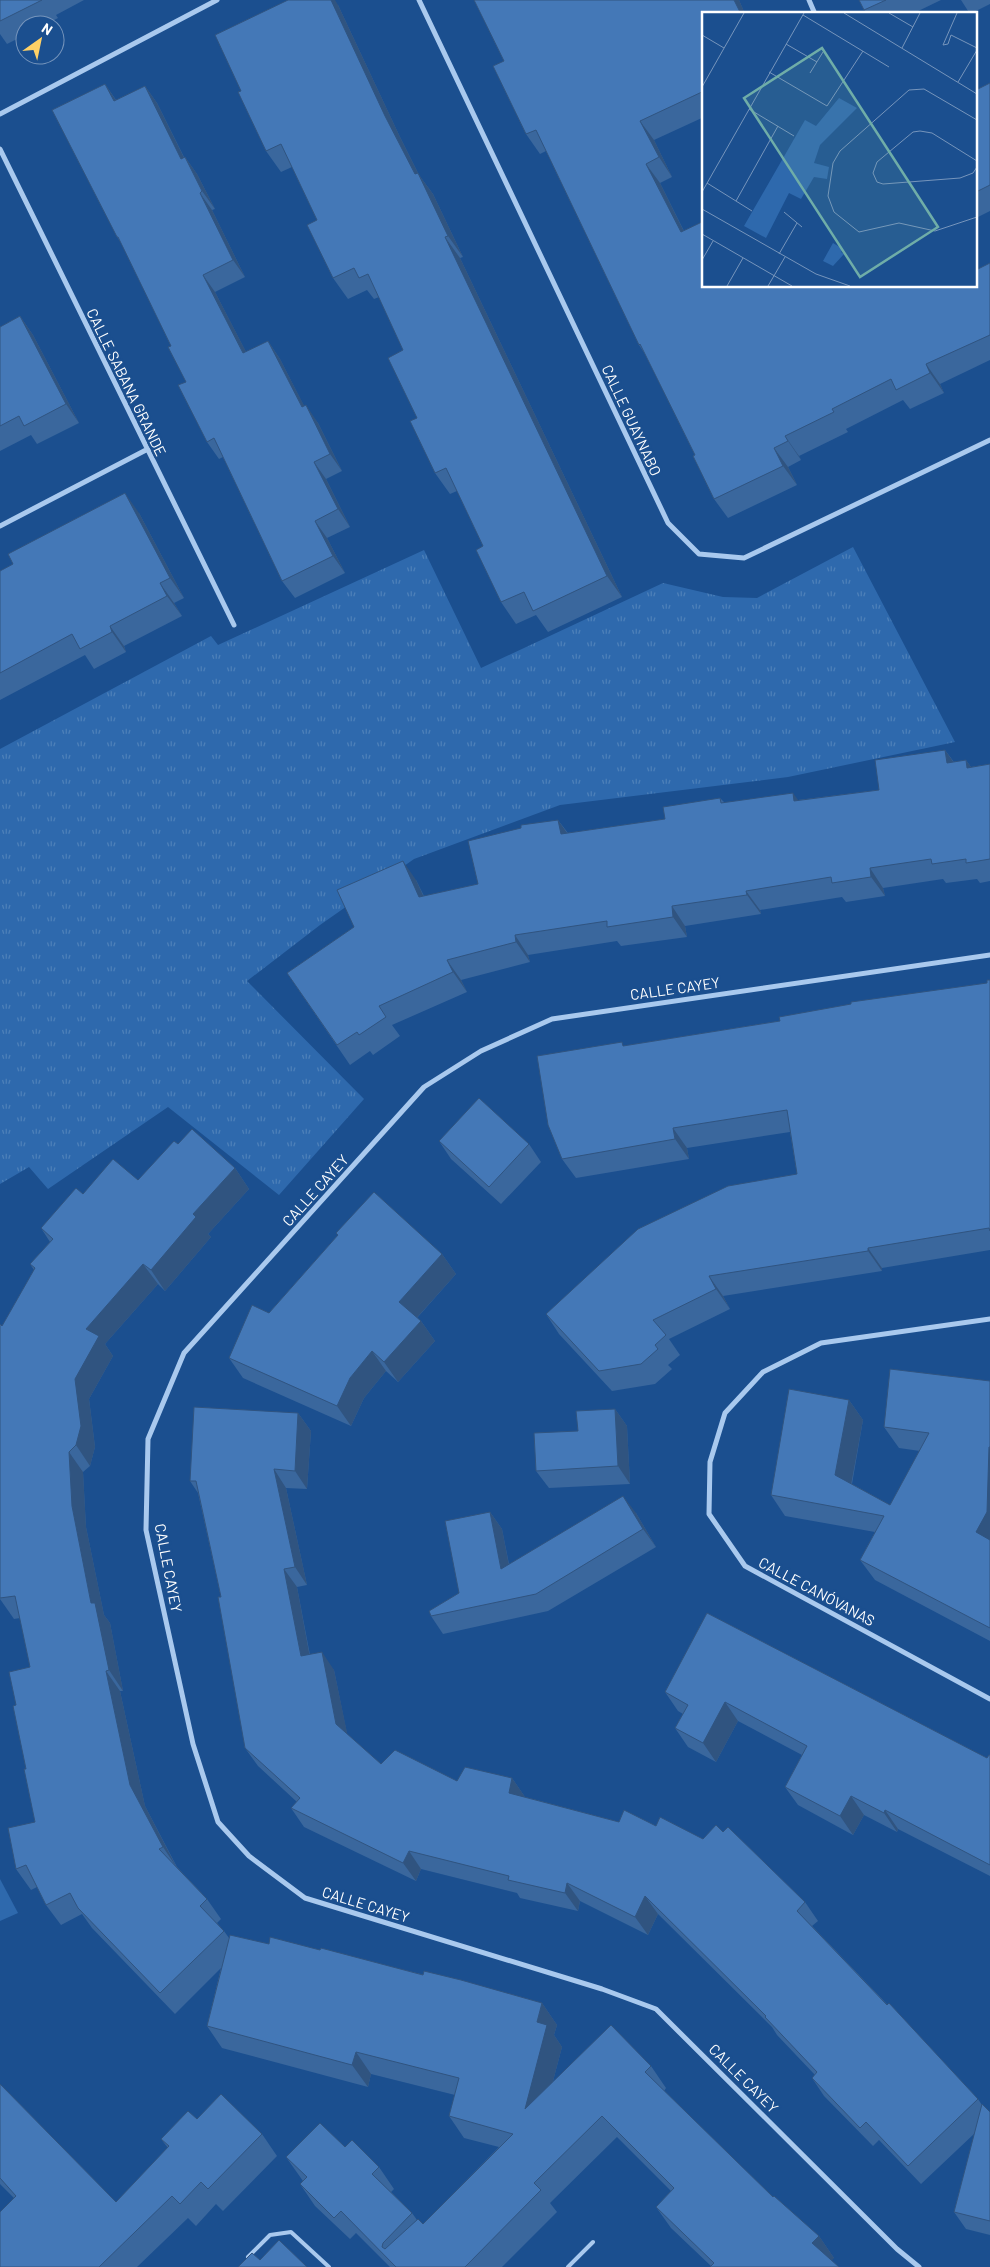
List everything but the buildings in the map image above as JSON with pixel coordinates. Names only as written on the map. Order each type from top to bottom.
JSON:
[{"type":"street","points":[[0,114],[217,0]]},
{"type":"street","name":"CALLE GUAYNABO","points":[[420,0],[668,523],[699,554],[744,558],[990,440]]},
{"type":"street","points":[[809,0],[815,12]]},
{"type":"street","name":"CALLE SABANA GRANDE","points":[[0,149],[146,450],[234,625]]},
{"type":"street","points":[[0,526],[146,450]]},
{"type":"street","name":"CALLE CAYEY","points":[[918,2267],[897,2249],[656,2009],[602,1989],[305,1898],[249,1856],[218,1822],[193,1744],[146,1530],[148,1439],[184,1353],[424,1087],[481,1051],[552,1019],[990,955]]},
{"type":"street","name":"CALLE CANÓVANAS","points":[[990,1319],[821,1342],[762,1372],[725,1413],[710,1462],[709,1514],[745,1566],[990,1699]]},
{"type":"lane","points":[[244,2261],[270,2236],[291,2232],[329,2267]]},
{"type":"lane","points":[[568,2267],[593,2242]]},
{"type":"green space","points":[[853,547],[955,742],[788,777],[560,805],[414,859],[320,925],[247,981],[364,1099],[279,1195],[168,1107],[48,1189],[29,1167],[0,1184],[0,749],[211,636],[218,645],[424,550],[481,668],[663,583],[723,597],[757,598]]},
{"type":"green space","points":[[0,1879],[18,1913],[0,1921]]}]
